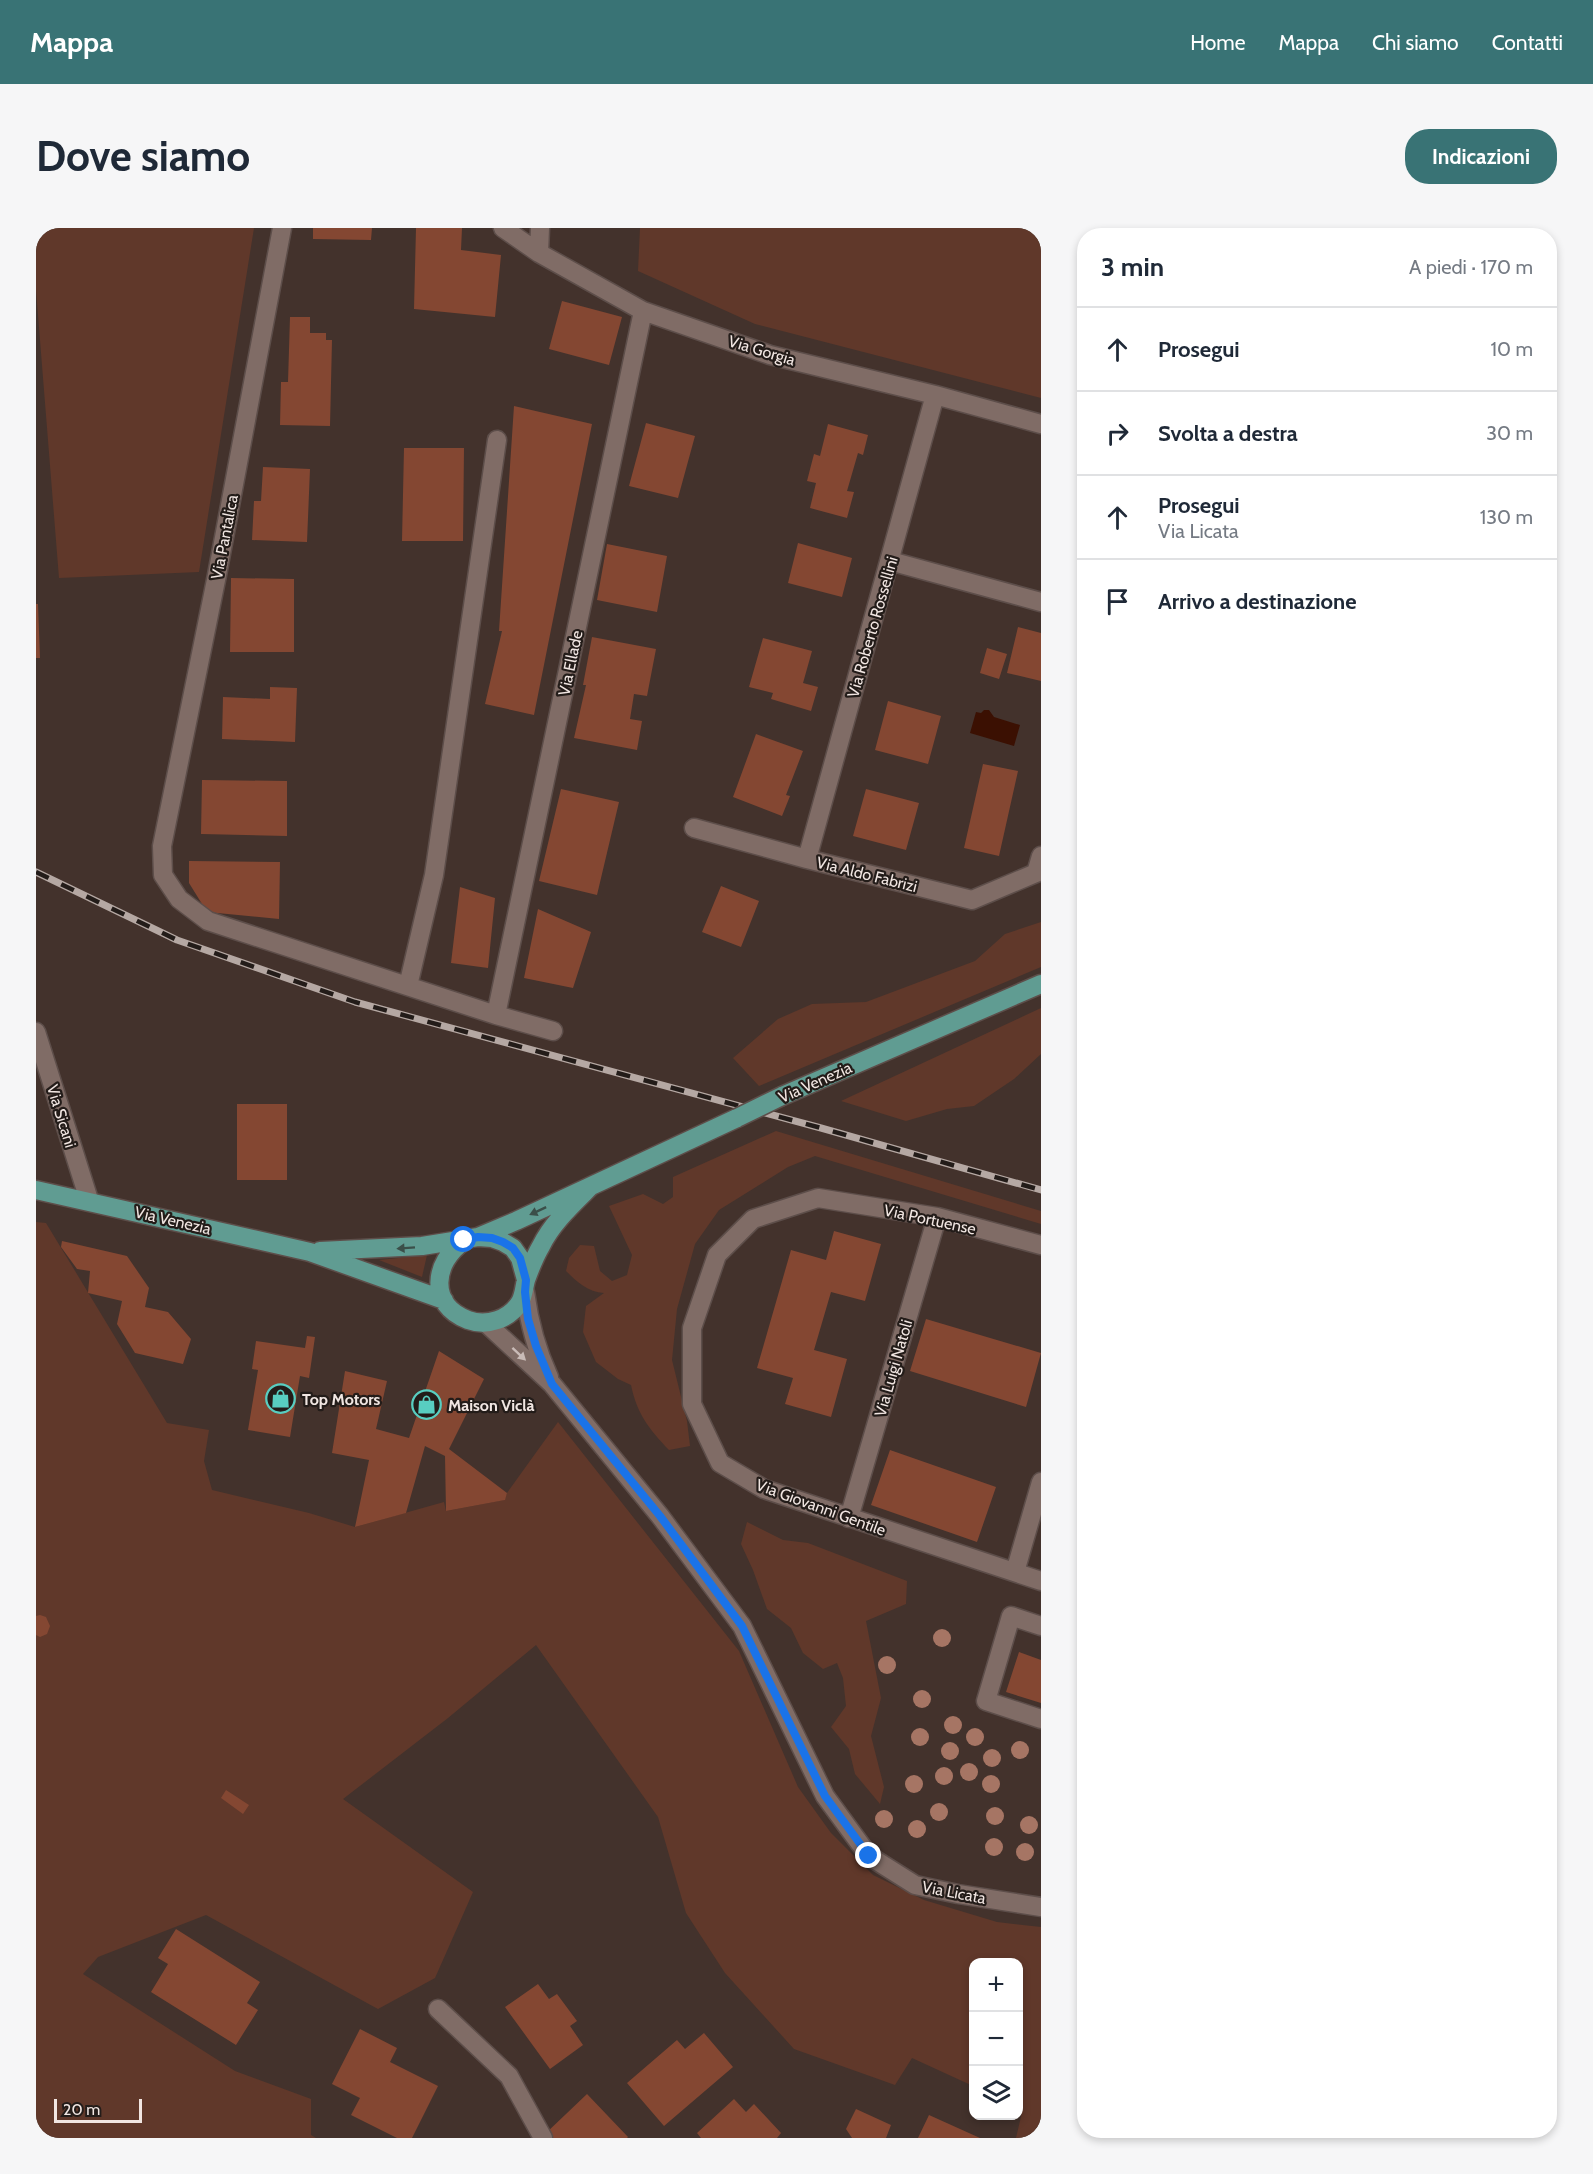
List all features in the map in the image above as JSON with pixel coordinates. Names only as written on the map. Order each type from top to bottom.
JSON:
[{"type":"main road","name":"Via Venezia","points":[[471,1239],[591,1186],[782,1096],[1041,984]]},
{"type":"main road","points":[[471,1239],[452,1249],[443,1261],[439,1275],[444,1300],[460,1317],[473,1322],[486,1323],[499,1320],[511,1313],[520,1302],[541,1245],[559,1219],[591,1186]]},
{"type":"main road","name":"Via Venezia","points":[[36,1190],[310,1252]]},
{"type":"main road","points":[[310,1252],[422,1246],[492,1238],[513,1248],[520,1258],[525,1286]]},
{"type":"main road","points":[[310,1252],[444,1300]]},
{"type":"street","name":"Via Pantalica","points":[[282,228],[219,563],[162,846],[163,875],[179,899],[208,921],[496,1015],[553,1031]]},
{"type":"street","name":"Via Gorgia","points":[[503,228],[540,253],[643,311],[770,355],[935,395],[1041,424]]},
{"type":"street","points":[[540,228],[540,253]]},
{"type":"street","name":"Via Ellade","points":[[496,1015],[643,311]]},
{"type":"street","name":"Via Roberto Rossellini","points":[[807,859],[935,395]]},
{"type":"street","points":[[408,986],[434,875],[497,440]]},
{"type":"street","points":[[890,561],[1041,602]]},
{"type":"street","name":"Via Aldo Fabrizi","points":[[694,828],[972,900],[1039,864]]},
{"type":"street","name":"Via Sicani","points":[[36,1032],[88,1200]]},
{"type":"street","name":"Via Portuense","points":[[818,1198],[937,1217],[1041,1245]]},
{"type":"street","name":"Via Giovanni Gentile","points":[[818,1198],[753,1220],[717,1255],[692,1328],[692,1404],[720,1463],[764,1489],[1041,1581]]},
{"type":"street","name":"Via Luigi Natoli","points":[[849,1518],[937,1217]]},
{"type":"street","points":[[525,1286],[528,1319],[536,1346],[552,1384]]},
{"type":"street","points":[[486,1323],[552,1384]]},
{"type":"street","name":"Via Licata","points":[[552,1384],[660,1516],[742,1626],[825,1796],[869,1856],[915,1885],[1041,1907]]},
{"type":"street","points":[[1015,1572],[1041,1482]]},
{"type":"street","points":[[1041,1626],[1011,1616],[986,1701],[1041,1719]]},
{"type":"street","points":[[438,2009],[509,2076],[543,2138]]},
{"type":"shaded area","points":[[36,228],[254,228],[199,572],[59,578],[36,290]]},
{"type":"shaded area","points":[[640,228],[1041,228],[1041,398],[755,324],[638,271]]},
{"type":"shaded area","points":[[989,710],[994,717],[1020,725],[1014,746],[970,733],[976,712],[981,713]]},
{"type":"shaded area","points":[[1041,922],[1041,967],[759,1086],[733,1058],[778,1019],[812,1004],[866,1002],[975,961],[1005,934]]},
{"type":"shaded area","points":[[1041,1008],[1041,1054],[1014,1079],[974,1106],[947,1109],[906,1121],[841,1101]]},
{"type":"shaded area","points":[[776,1131],[1041,1211],[1041,1224],[815,1156],[788,1167],[719,1210],[695,1244],[677,1309],[672,1360],[687,1421],[690,1446],[669,1450],[645,1420],[631,1385],[618,1379],[596,1362],[583,1332],[586,1306],[604,1293],[579,1283],[566,1271],[569,1258],[580,1245],[594,1246],[600,1271],[612,1281],[627,1275],[632,1255],[609,1206],[643,1194],[663,1204],[673,1197],[673,1177]]},
{"type":"shaded area","points":[[36,1222],[46,1223],[167,1423],[209,1430],[204,1461],[212,1490],[309,1513],[355,1527],[444,1502],[446,1511],[504,1500],[558,1422],[739,1651],[798,1787],[831,1833],[873,1875],[924,1900],[997,1922],[1041,1927],[1041,2138],[1016,2138],[1020,2120],[1023,2120],[1023,1958],[969,1958],[969,2084],[912,2058],[895,2085],[794,2049],[725,1973],[686,1913],[658,1817],[536,1645],[448,1718],[343,1799],[473,1892],[435,1978],[378,2009],[206,1915],[98,1957],[83,1974],[235,2071],[311,2099],[311,2135],[316,2138],[36,2138]]},
{"type":"shaded area","points":[[427,1255],[422,1277],[379,1260]]},
{"type":"shaded area","points":[[747,1522],[783,1540],[808,1543],[907,1581],[906,1604],[866,1621],[881,1698],[871,1736],[884,1787],[880,1804],[855,1774],[849,1749],[831,1727],[846,1706],[843,1678],[837,1663],[823,1669],[803,1653],[791,1628],[767,1609],[741,1544]]},
{"type":"building","points":[[313,228],[372,228],[371,240],[313,239]]},
{"type":"building","points":[[416,228],[462,228],[461,250],[501,255],[495,317],[414,309]]},
{"type":"building","points":[[562,301],[622,317],[609,365],[549,349]]},
{"type":"building","points":[[290,317],[310,317],[310,333],[326,333],[326,340],[332,340],[330,426],[280,425],[281,382],[288,382]]},
{"type":"building","points":[[514,406],[592,424],[534,715],[485,704],[502,631],[499,631]]},
{"type":"building","points":[[646,423],[695,436],[678,498],[629,486]]},
{"type":"building","points":[[828,424],[868,435],[863,455],[858,453],[847,491],[854,492],[847,518],[810,508],[816,483],[807,481],[814,454],[820,456]]},
{"type":"building","points":[[404,448],[464,448],[463,541],[402,541]]},
{"type":"building","points":[[263,467],[310,469],[307,542],[252,540],[254,501],[261,501]]},
{"type":"building","points":[[798,543],[852,558],[842,597],[788,583]]},
{"type":"building","points":[[607,544],[667,556],[657,612],[597,600]]},
{"type":"building","points":[[231,578],[294,579],[294,652],[230,652]]},
{"type":"building","points":[[36,604],[38,604],[40,658],[36,658]]},
{"type":"building","points":[[1018,627],[1041,633],[1041,681],[1007,673]]},
{"type":"building","points":[[592,637],[656,649],[647,696],[634,694],[630,719],[642,721],[637,750],[574,738],[586,685],[583,685]]},
{"type":"building","points":[[763,638],[812,651],[803,683],[818,687],[811,711],[771,699],[773,693],[749,687]]},
{"type":"building","points":[[987,648],[1007,654],[999,679],[980,673]]},
{"type":"building","points":[[270,687],[297,688],[295,742],[222,739],[223,697],[270,699]]},
{"type":"building","points":[[888,701],[941,716],[928,764],[875,750]]},
{"type":"building","points":[[756,734],[803,751],[786,795],[790,796],[782,816],[733,797]]},
{"type":"building","points":[[983,764],[1018,771],[999,856],[964,848]]},
{"type":"building","points":[[202,780],[287,781],[287,836],[201,834]]},
{"type":"building","points":[[561,789],[619,802],[597,895],[539,881]]},
{"type":"building","points":[[866,789],[919,803],[906,850],[853,836]]},
{"type":"building","points":[[189,861],[280,862],[279,919],[207,912],[189,883]]},
{"type":"building","points":[[721,886],[759,901],[741,947],[702,932]]},
{"type":"building","points":[[460,887],[495,898],[488,968],[451,963]]},
{"type":"building","points":[[538,909],[591,932],[573,988],[524,978]]},
{"type":"building","points":[[237,1104],[287,1104],[287,1180],[237,1180]]},
{"type":"building","points":[[834,1231],[881,1244],[865,1301],[831,1292],[814,1350],[847,1359],[831,1417],[785,1404],[793,1378],[757,1368],[791,1250],[826,1260]]},
{"type":"building","points":[[62,1241],[127,1256],[149,1288],[145,1307],[168,1312],[191,1339],[183,1364],[135,1353],[117,1324],[122,1301],[88,1293],[90,1271],[77,1269],[61,1247]]},
{"type":"building","points":[[926,1319],[1041,1353],[1026,1407],[910,1371]]},
{"type":"building","points":[[307,1336],[315,1337],[309,1378],[300,1376],[290,1437],[248,1430],[258,1370],[252,1369],[256,1341],[305,1348]]},
{"type":"building","points":[[439,1351],[484,1379],[449,1449],[507,1493],[505,1500],[446,1511],[445,1456],[425,1446],[406,1513],[355,1527],[369,1460],[332,1453],[345,1371],[387,1381],[376,1429],[409,1438]]},
{"type":"building","points":[[890,1450],[996,1487],[977,1542],[871,1505]]},
{"type":"building","points":[[36,1616],[46,1617],[50,1626],[47,1634],[40,1637],[36,1635]]},
{"type":"building","points":[[1019,1652],[1041,1660],[1041,1703],[1006,1692]]},
{"type":"building","points":[[226,1790],[249,1805],[243,1814],[221,1798]]},
{"type":"building","points":[[176,1929],[260,1982],[247,2003],[258,2010],[236,2045],[151,1992],[168,1964],[158,1958]]},
{"type":"building","points":[[538,1984],[549,1999],[557,1994],[577,2021],[570,2026],[583,2045],[550,2069],[505,2007]]},
{"type":"building","points":[[360,2029],[397,2048],[390,2062],[438,2086],[412,2138],[397,2138],[351,2115],[360,2098],[332,2084]]},
{"type":"building","points":[[704,2033],[733,2067],[664,2126],[627,2083],[677,2040],[685,2049]]},
{"type":"building","points":[[587,2094],[627,2138],[549,2138],[545,2134]]},
{"type":"building","points":[[734,2099],[746,2112],[754,2104],[781,2133],[777,2138],[701,2138],[697,2133]]},
{"type":"building","points":[[856,2109],[891,2125],[886,2138],[852,2138],[846,2129]]},
{"type":"building","points":[[929,2115],[980,2138],[918,2138]]},
{"type":"railway","points":[[36,872],[177,940],[355,1002],[1041,1190]]},
{"type":"place","name":"Top Motors","points":[[281,1399]]},
{"type":"place","name":"Maison Viclà","points":[[427,1405]]},
{"type":"route","points":[[464,1240],[478,1237],[492,1238],[513,1248],[520,1258],[525,1269],[528,1319],[536,1346],[552,1384],[660,1516],[742,1626],[825,1796],[869,1856]]}]
